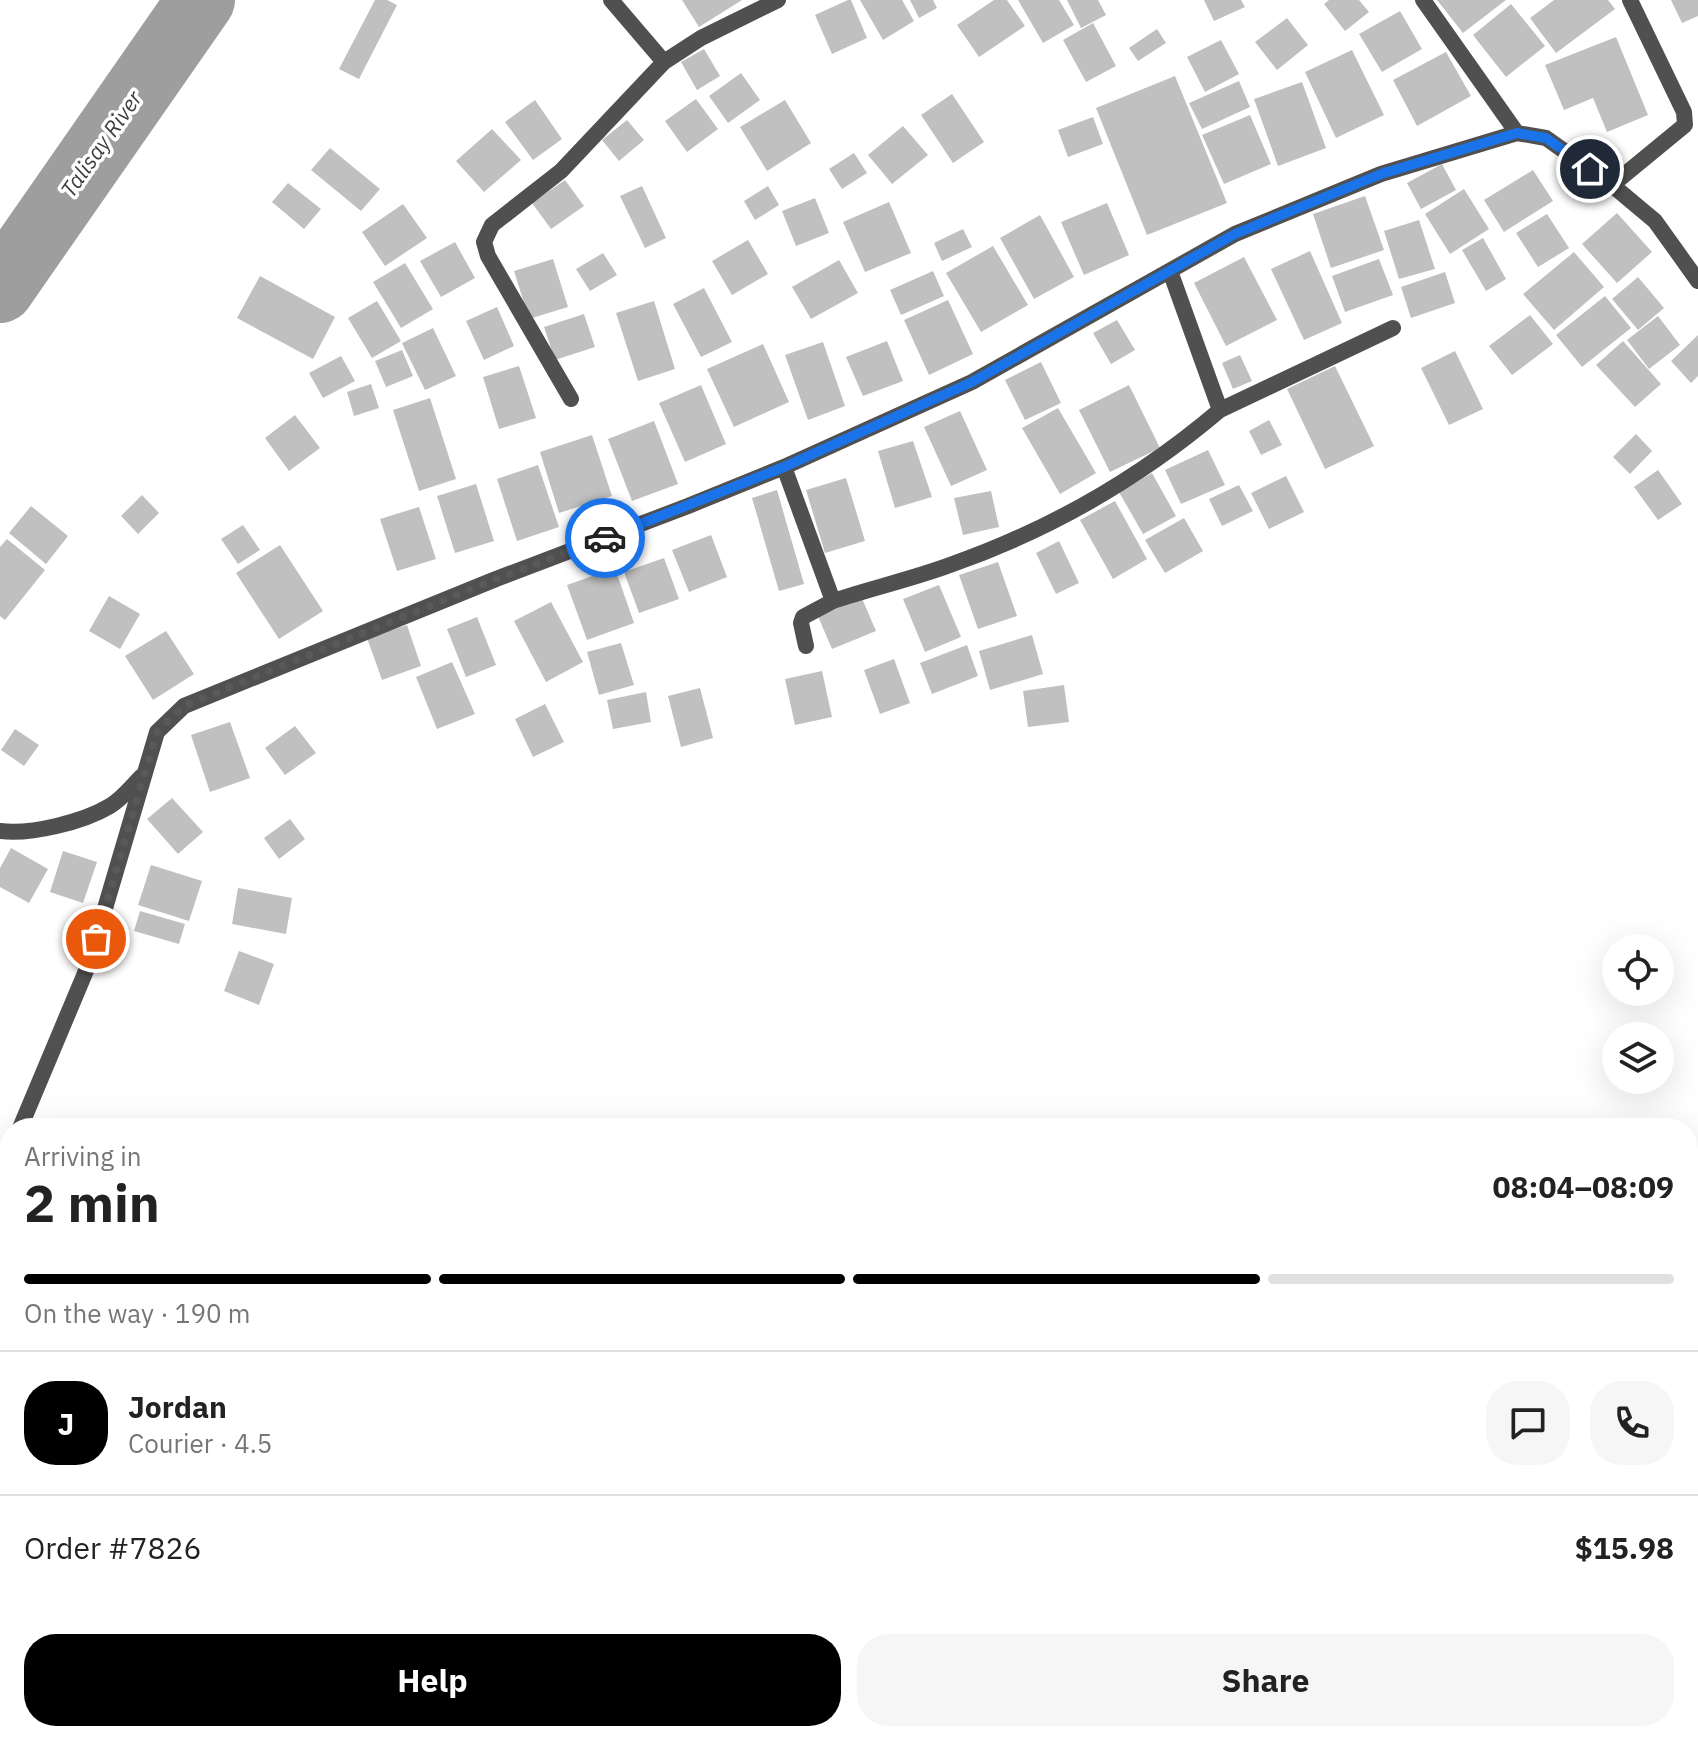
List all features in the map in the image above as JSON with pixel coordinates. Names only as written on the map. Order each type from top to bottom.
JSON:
[{"type":"street","points":[[611,0],[664,62]]},
{"type":"street","points":[[571,399],[495,270],[484,242],[492,225],[561,171],[664,62],[701,38],[778,0]]},
{"type":"street","points":[[1423,0],[1517,133]]},
{"type":"street","points":[[1612,185],[1685,125],[1684,112],[1630,0]]},
{"type":"street","points":[[24,1118],[88,966],[157,732],[184,706],[496,579],[784,467],[972,382],[1235,234],[1381,174],[1517,133],[1546,138],[1612,185],[1655,221],[1698,281]]},
{"type":"street","points":[[1170,271],[1220,410]]},
{"type":"street","points":[[806,646],[801,623],[803,617],[833,601],[950,566],[1038,530],[1118,487],[1175,449],[1220,410],[1393,328]]},
{"type":"street","points":[[784,467],[833,601]]},
{"type":"street","points":[[0,831],[55,827],[110,806],[144,774]]},
{"type":"building","points":[[375,0],[387,0],[397,5],[359,79],[339,69]]},
{"type":"building","points":[[682,0],[742,0],[699,27]]},
{"type":"building","points":[[851,0],[867,38],[832,54],[815,15]]},
{"type":"building","points":[[860,0],[902,0],[914,21],[883,40]]},
{"type":"building","points":[[910,0],[933,0],[937,8],[919,18]]},
{"type":"building","points":[[994,0],[1007,0],[1025,26],[979,57],[957,25]]},
{"type":"building","points":[[1018,0],[1059,0],[1074,25],[1043,43]]},
{"type":"building","points":[[1067,0],[1098,0],[1106,15],[1081,28]]},
{"type":"building","points":[[1204,0],[1241,0],[1245,7],[1214,21]]},
{"type":"building","points":[[1329,0],[1359,0],[1369,12],[1345,31],[1324,4]]},
{"type":"building","points":[[1437,0],[1506,0],[1463,33]]},
{"type":"building","points":[[1554,0],[1608,0],[1615,9],[1556,53],[1530,18]]},
{"type":"building","points":[[1671,0],[1698,0],[1698,16],[1682,23]]},
{"type":"building","points":[[1511,4],[1545,46],[1506,77],[1473,35]]},
{"type":"building","points":[[1400,11],[1422,49],[1382,72],[1359,34]]},
{"type":"building","points":[[1287,18],[1308,45],[1277,70],[1255,42]]},
{"type":"building","points":[[1093,23],[1116,66],[1086,82],[1063,40]]},
{"type":"building","points":[[1157,29],[1166,43],[1138,61],[1129,48]]},
{"type":"building","points":[[1616,37],[1648,115],[1607,132],[1593,98],[1564,110],[1545,65]]},
{"type":"building","points":[[1221,40],[1239,74],[1205,92],[1187,57]]},
{"type":"building","points":[[704,49],[720,76],[697,90],[681,62]]},
{"type":"building","points":[[1352,50],[1384,115],[1336,138],[1305,72]]},
{"type":"building","points":[[1446,52],[1471,96],[1417,126],[1393,80]]},
{"type":"building","points":[[741,73],[760,100],[728,123],[709,96]]},
{"type":"building","points":[[1175,76],[1227,203],[1147,235],[1096,108]]},
{"type":"building","points":[[1239,81],[1250,107],[1202,129],[1189,103]]},
{"type":"building","points":[[1302,82],[1326,148],[1278,166],[1254,99]]},
{"type":"building","points":[[952,94],[984,142],[953,163],[921,115]]},
{"type":"building","points":[[696,99],[718,129],[687,152],[665,121]]},
{"type":"building","points":[[535,100],[562,139],[533,160],[505,122]]},
{"type":"building","points":[[785,100],[811,143],[767,171],[740,127]]},
{"type":"building","points":[[1250,115],[1271,164],[1224,184],[1202,135]]},
{"type":"building","points":[[1093,117],[1103,144],[1068,157],[1058,130]]},
{"type":"building","points":[[627,120],[644,140],[619,161],[602,140]]},
{"type":"building","points":[[903,126],[928,155],[892,184],[868,155]]},
{"type":"building","points":[[492,129],[521,160],[484,192],[456,161]]},
{"type":"building","points":[[330,148],[380,189],[361,211],[311,170]]},
{"type":"building","points":[[854,153],[867,173],[842,189],[829,169]]},
{"type":"building","points":[[1442,164],[1456,190],[1421,209],[1407,183]]},
{"type":"building","points":[[1533,170],[1553,201],[1504,232],[1484,200]]},
{"type":"building","points":[[565,180],[584,206],[551,229],[532,203]]},
{"type":"building","points":[[288,183],[321,209],[304,229],[272,202]]},
{"type":"building","points":[[642,186],[666,238],[645,248],[620,196]]},
{"type":"building","points":[[768,186],[779,205],[755,220],[744,201]]},
{"type":"building","points":[[1464,189],[1489,229],[1450,254],[1425,214]]},
{"type":"building","points":[[1365,196],[1384,250],[1331,268],[1313,214]]},
{"type":"building","points":[[815,198],[829,233],[796,246],[782,211]]},
{"type":"building","points":[[889,202],[911,253],[865,272],[843,222]]},
{"type":"building","points":[[1107,203],[1129,255],[1084,275],[1061,222]]},
{"type":"building","points":[[403,204],[427,238],[385,266],[362,232]]},
{"type":"building","points":[[1617,213],[1652,252],[1617,283],[1582,244]]},
{"type":"building","points":[[1547,214],[1569,248],[1538,267],[1516,233]]},
{"type":"building","points":[[1040,215],[1074,277],[1034,299],[1000,238]]},
{"type":"building","points":[[1419,220],[1435,269],[1399,279],[1384,231]]},
{"type":"building","points":[[963,229],[972,247],[942,261],[934,243]]},
{"type":"building","points":[[1483,238],[1506,279],[1486,291],[1462,250]]},
{"type":"building","points":[[748,240],[768,274],[732,295],[712,261]]},
{"type":"building","points":[[455,242],[475,278],[441,297],[420,261]]},
{"type":"building","points":[[993,246],[1028,305],[981,332],[946,273]]},
{"type":"building","points":[[1310,251],[1342,323],[1304,340],[1271,269]]},
{"type":"building","points":[[1574,252],[1604,287],[1554,330],[1523,294]]},
{"type":"building","points":[[603,253],[617,275],[590,291],[576,269]]},
{"type":"building","points":[[1244,257],[1277,320],[1226,346],[1194,283]]},
{"type":"building","points":[[553,259],[568,307],[529,319],[514,271]]},
{"type":"building","points":[[1379,259],[1393,295],[1345,312],[1332,276]]},
{"type":"building","points":[[839,260],[858,293],[811,319],[792,287]]},
{"type":"building","points":[[405,263],[433,309],[401,328],[373,282]]},
{"type":"building","points":[[933,271],[944,296],[901,315],[890,290]]},
{"type":"building","points":[[1445,272],[1455,303],[1411,318],[1401,287]]},
{"type":"building","points":[[260,276],[335,317],[313,359],[237,318]]},
{"type":"building","points":[[1638,277],[1664,308],[1638,330],[1612,299]]},
{"type":"building","points":[[704,288],[732,342],[701,357],[673,304]]},
{"type":"building","points":[[1605,296],[1631,328],[1582,367],[1556,335]]},
{"type":"building","points":[[948,300],[973,354],[929,375],[904,320]]},
{"type":"building","points":[[377,301],[401,341],[372,358],[348,318]]},
{"type":"building","points":[[654,301],[675,369],[638,381],[616,313]]},
{"type":"building","points":[[497,307],[514,346],[484,360],[466,321]]},
{"type":"building","points":[[584,314],[595,347],[555,360],[544,327]]},
{"type":"building","points":[[1530,315],[1553,344],[1512,375],[1489,346]]},
{"type":"building","points":[[1658,316],[1680,345],[1649,369],[1627,340]]},
{"type":"building","points":[[1117,320],[1135,350],[1111,364],[1093,333]]},
{"type":"building","points":[[433,328],[456,376],[425,390],[402,343]]},
{"type":"building","points":[[1698,335],[1698,376],[1691,383],[1671,361]]},
{"type":"building","points":[[887,341],[903,381],[863,396],[846,357]]},
{"type":"building","points":[[1623,341],[1661,384],[1635,407],[1596,365]]},
{"type":"building","points":[[823,342],[845,406],[808,420],[785,355]]},
{"type":"building","points":[[763,344],[789,402],[734,427],[707,369]]},
{"type":"building","points":[[402,350],[413,376],[386,387],[375,361]]},
{"type":"building","points":[[1455,351],[1483,409],[1449,425],[1421,368]]},
{"type":"building","points":[[1240,355],[1252,381],[1233,389],[1222,363]]},
{"type":"building","points":[[341,356],[355,381],[323,398],[309,373]]},
{"type":"building","points":[[1041,362],[1061,403],[1025,420],[1005,380]]},
{"type":"building","points":[[519,366],[536,418],[499,429],[483,377]]},
{"type":"building","points":[[1335,366],[1374,446],[1325,469],[1287,389]]},
{"type":"building","points":[[371,384],[379,408],[354,416],[347,392]]},
{"type":"building","points":[[701,385],[726,444],[685,462],[659,403]]},
{"type":"building","points":[[1129,385],[1160,448],[1110,472],[1079,410]]},
{"type":"building","points":[[430,398],[456,479],[419,491],[393,410]]},
{"type":"building","points":[[1058,408],[1096,473],[1060,494],[1022,428]]},
{"type":"building","points":[[960,411],[987,470],[951,486],[924,427]]},
{"type":"building","points":[[295,415],[320,448],[289,471],[265,438]]},
{"type":"building","points":[[1269,420],[1282,445],[1261,455],[1249,431]]},
{"type":"building","points":[[654,421],[678,484],[632,501],[608,439]]},
{"type":"building","points":[[1636,434],[1652,451],[1630,474],[1613,457]]},
{"type":"building","points":[[592,435],[612,496],[559,513],[540,452]]},
{"type":"building","points":[[913,441],[932,497],[895,508],[878,451]]},
{"type":"building","points":[[1208,450],[1225,485],[1181,504],[1165,470]]},
{"type":"building","points":[[538,465],[559,527],[517,541],[497,479]]},
{"type":"building","points":[[1658,470],[1682,504],[1658,520],[1634,487]]},
{"type":"building","points":[[1152,473],[1176,516],[1143,534],[1119,492]]},
{"type":"building","points":[[1286,476],[1304,512],[1269,529],[1251,493]]},
{"type":"building","points":[[846,478],[865,541],[825,553],[806,490]]},
{"type":"building","points":[[476,484],[494,541],[455,553],[437,496]]},
{"type":"building","points":[[1239,485],[1253,511],[1222,526],[1209,499]]},
{"type":"building","points":[[777,490],[804,584],[779,591],[752,498]]},
{"type":"building","points":[[991,491],[999,527],[963,535],[954,498]]},
{"type":"building","points":[[142,495],[159,513],[138,534],[121,516]]},
{"type":"building","points":[[1115,501],[1147,559],[1113,579],[1080,520]]},
{"type":"building","points":[[31,506],[68,536],[46,564],[9,533]]},
{"type":"building","points":[[419,507],[436,559],[397,571],[380,519]]},
{"type":"building","points":[[1184,518],[1203,551],[1165,573],[1145,540]]},
{"type":"building","points":[[243,525],[260,550],[238,564],[221,539]]},
{"type":"building","points":[[711,535],[727,577],[689,592],[672,550]]},
{"type":"building","points":[[7,539],[45,570],[5,620],[0,616],[0,547]]},
{"type":"building","points":[[1059,541],[1079,583],[1056,594],[1036,553]]},
{"type":"building","points":[[280,545],[323,611],[279,639],[236,573]]},
{"type":"building","points":[[664,558],[679,599],[639,613],[624,572]]},
{"type":"building","points":[[998,562],[1017,616],[978,629],[959,575]]},
{"type":"building","points":[[615,568],[634,623],[587,640],[567,585]]},
{"type":"building","points":[[939,585],[961,637],[925,652],[903,599]]},
{"type":"building","points":[[109,596],[140,614],[120,649],[89,631]]},
{"type":"building","points":[[861,596],[876,631],[832,649],[817,614]]},
{"type":"building","points":[[551,602],[583,662],[546,682],[514,621]]},
{"type":"building","points":[[477,617],[496,665],[466,677],[447,629]]},
{"type":"building","points":[[407,625],[421,666],[382,680],[367,638]]},
{"type":"building","points":[[166,631],[194,674],[153,700],[125,656]]},
{"type":"building","points":[[1032,635],[1043,674],[990,690],[979,651]]},
{"type":"building","points":[[621,643],[634,685],[599,695],[587,652]]},
{"type":"building","points":[[967,645],[978,676],[932,694],[920,663]]},
{"type":"building","points":[[894,659],[910,703],[880,714],[864,670]]},
{"type":"building","points":[[452,662],[475,714],[437,729],[416,677]]},
{"type":"building","points":[[822,671],[832,717],[795,725],[785,679]]},
{"type":"building","points":[[1064,685],[1069,722],[1028,727],[1023,691]]},
{"type":"building","points":[[700,688],[713,738],[681,747],[668,696]]},
{"type":"building","points":[[646,692],[651,722],[613,729],[607,700]]},
{"type":"building","points":[[545,704],[564,742],[533,757],[515,719]]},
{"type":"building","points":[[230,722],[250,778],[210,792],[191,735]]},
{"type":"building","points":[[295,726],[316,753],[285,775],[265,748]]},
{"type":"building","points":[[15,729],[39,745],[24,766],[1,750]]},
{"type":"building","points":[[172,798],[203,832],[178,854],[147,819]]},
{"type":"building","points":[[290,819],[305,839],[279,859],[264,838]]},
{"type":"building","points":[[11,848],[48,869],[29,903],[0,887],[0,868]]},
{"type":"building","points":[[63,851],[97,862],[83,903],[50,892]]},
{"type":"building","points":[[151,865],[202,881],[189,921],[138,905]]},
{"type":"building","points":[[238,888],[292,898],[286,934],[232,924]]},
{"type":"building","points":[[140,911],[185,924],[179,944],[134,931]]},
{"type":"building","points":[[239,951],[274,964],[259,1005],[224,991]]},
{"type":"waterway","name":"Talisay River","points":[[0,289],[201,0]]},
{"type":"way so far","points":[[96,939],[157,732],[184,706],[605,538]]},
{"type":"route","points":[[605,538],[784,467],[972,382],[1235,234],[1381,174],[1517,133],[1546,138],[1590,169]]}]
